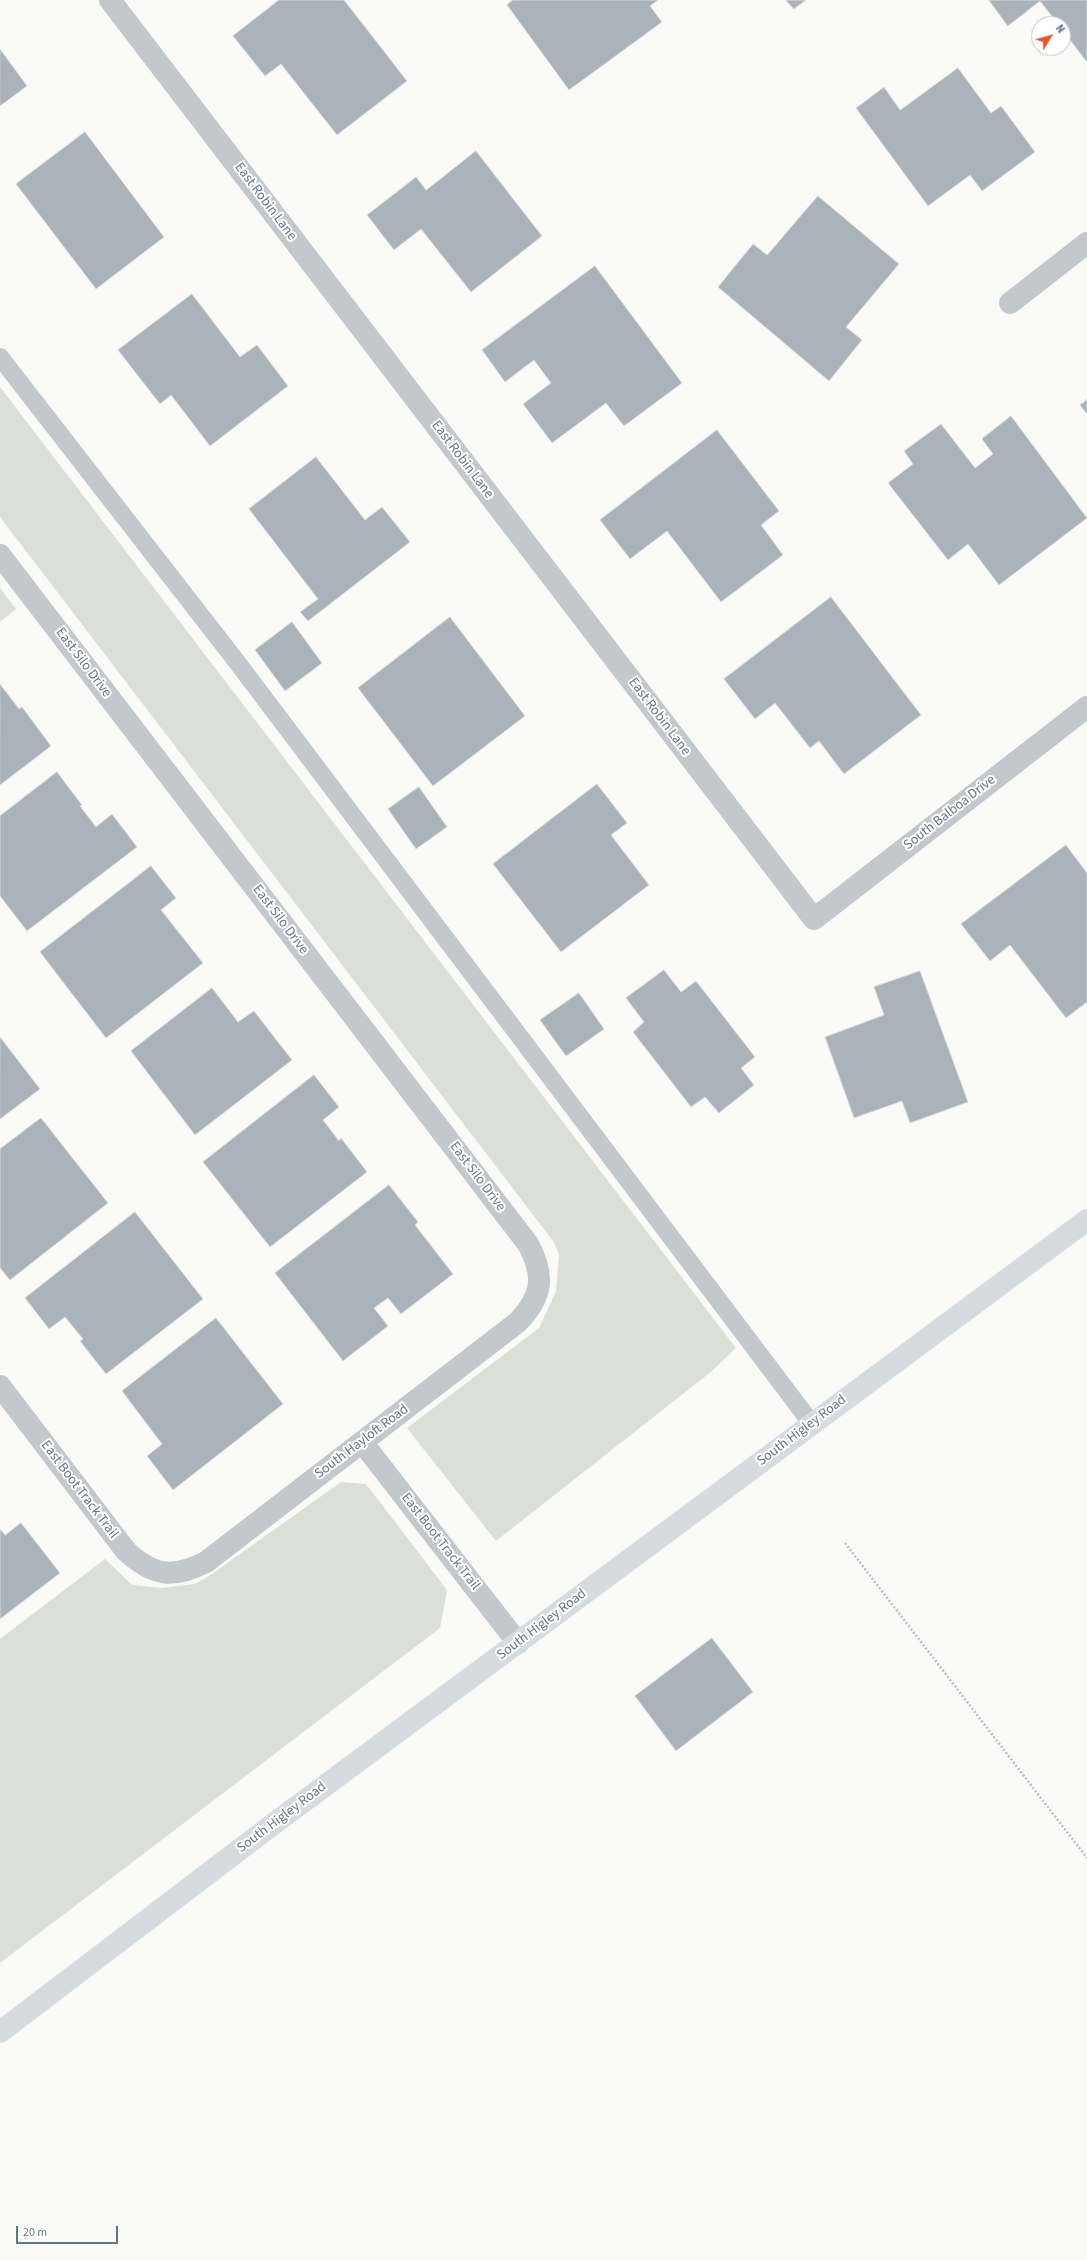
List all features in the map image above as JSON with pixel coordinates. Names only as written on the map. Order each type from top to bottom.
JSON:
[{"type":"main road","name":"South Higley Road","points":[[0,2032],[266,1830],[1087,1220]]},
{"type":"street","name":"East Robin Lane","points":[[110,0],[814,919]]},
{"type":"street","points":[[1010,304],[1087,243]]},
{"type":"street","name":"East Silo Drive","points":[[0,555],[528,1244],[536,1259],[540,1276],[538,1294]]},
{"type":"street","name":"South Balboa Drive","points":[[814,919],[1085,713]]},
{"type":"street","name":"South Hayloft Road","points":[[173,1574],[190,1570],[206,1562],[518,1322],[530,1310],[538,1294]]},
{"type":"street","name":"East Boot Track Trail","points":[[0,1386],[126,1551],[139,1563],[155,1571],[173,1574]]},
{"type":"street","name":"East Boot Track Trail","points":[[362,1442],[518,1643]]},
{"type":"lane","points":[[0,357],[242,669],[812,1424]]},
{"type":"path","points":[[845,1544],[1087,1858]]},
{"type":"shaded area","points":[[0,387],[736,1348],[712,1371],[496,1541],[407,1428],[539,1328],[556,1292],[559,1254],[553,1241],[0,517]]},
{"type":"shaded area","points":[[0,588],[16,609],[0,622]]},
{"type":"shaded area","points":[[341,1482],[366,1484],[447,1590],[440,1628],[0,1963],[0,1639],[105,1559],[132,1585],[162,1588],[195,1584],[212,1574]]},
{"type":"building","points":[[279,0],[344,0],[407,81],[337,135],[281,64],[265,76],[233,36]]},
{"type":"building","points":[[513,0],[658,0],[650,6],[662,22],[569,90],[507,5]]},
{"type":"building","points":[[786,0],[806,0],[794,9]]},
{"type":"building","points":[[989,0],[1087,0],[1087,62],[1071,41],[1071,16],[1052,16],[1040,1],[1008,26]]},
{"type":"building","points":[[0,49],[27,86],[0,106]]},
{"type":"building","points":[[958,68],[991,113],[1001,106],[1035,152],[982,191],[970,175],[928,206],[856,108],[884,87],[900,110]]},
{"type":"building","points":[[85,132],[164,237],[96,289],[16,184]]},
{"type":"building","points":[[476,151],[542,236],[471,292],[421,229],[394,250],[367,215],[416,177],[426,190]]},
{"type":"building","points":[[818,196],[899,264],[846,327],[862,340],[829,381],[718,287],[753,244],[767,255]]},
{"type":"building","points":[[595,266],[682,383],[624,426],[606,403],[552,443],[523,404],[551,383],[534,360],[505,382],[482,350]]},
{"type":"building","points":[[192,294],[240,357],[257,345],[288,386],[210,446],[171,395],[160,404],[118,350]]},
{"type":"building","points":[[1087,400],[1087,414],[1080,405]]},
{"type":"building","points":[[1011,416],[1087,518],[999,585],[968,544],[948,560],[888,483],[913,464],[904,451],[941,424],[975,468],[993,454],[982,439]]},
{"type":"building","points":[[717,430],[779,511],[761,525],[783,555],[721,602],[667,531],[630,559],[600,520]]},
{"type":"building","points":[[316,457],[365,520],[382,507],[410,542],[308,621],[300,612],[318,599],[249,509]]},
{"type":"building","points":[[831,597],[921,715],[844,774],[819,741],[810,748],[775,703],[755,719],[724,679]]},
{"type":"building","points":[[450,617],[525,716],[433,786],[358,688]]},
{"type":"building","points":[[292,622],[322,663],[285,691],[255,650]]},
{"type":"building","points":[[0,684],[19,709],[22,707],[51,746],[0,785]]},
{"type":"building","points":[[57,772],[82,805],[80,806],[96,827],[112,814],[137,847],[27,931],[0,896],[0,816]]},
{"type":"building","points":[[597,784],[627,823],[611,835],[649,885],[561,952],[493,864]]},
{"type":"building","points":[[419,787],[447,827],[416,849],[388,809]]},
{"type":"building","points":[[1066,845],[1087,873],[1087,1002],[1066,1018],[1010,945],[990,961],[961,924]]},
{"type":"building","points":[[151,866],[176,898],[161,910],[203,963],[106,1038],[40,952]]},
{"type":"building","points":[[664,970],[681,992],[696,981],[755,1057],[741,1068],[754,1085],[719,1113],[705,1097],[691,1107],[633,1032],[644,1022],[626,998]]},
{"type":"building","points":[[920,971],[968,1102],[910,1123],[902,1101],[854,1118],[825,1037],[884,1015],[874,987]]},
{"type":"building","points":[[212,988],[238,1022],[254,1011],[292,1060],[195,1135],[131,1051]]},
{"type":"building","points":[[579,993],[604,1029],[566,1056],[540,1020]]},
{"type":"building","points":[[0,1037],[40,1089],[0,1119]]},
{"type":"building","points":[[314,1075],[339,1107],[323,1120],[339,1141],[341,1138],[367,1172],[270,1247],[203,1162]]},
{"type":"building","points":[[41,1118],[108,1203],[10,1280],[0,1268],[0,1149]]},
{"type":"building","points":[[389,1185],[418,1222],[415,1225],[453,1274],[401,1314],[388,1298],[374,1308],[388,1326],[343,1361],[275,1273]]},
{"type":"building","points":[[135,1212],[203,1299],[106,1374],[80,1341],[83,1339],[65,1317],[49,1329],[25,1298]]},
{"type":"building","points":[[216,1318],[283,1404],[173,1490],[147,1456],[162,1444],[122,1391]]},
{"type":"building","points":[[21,1523],[60,1573],[0,1619],[0,1529],[5,1535]]},
{"type":"building","points":[[712,1638],[753,1692],[676,1751],[635,1696]]}]
